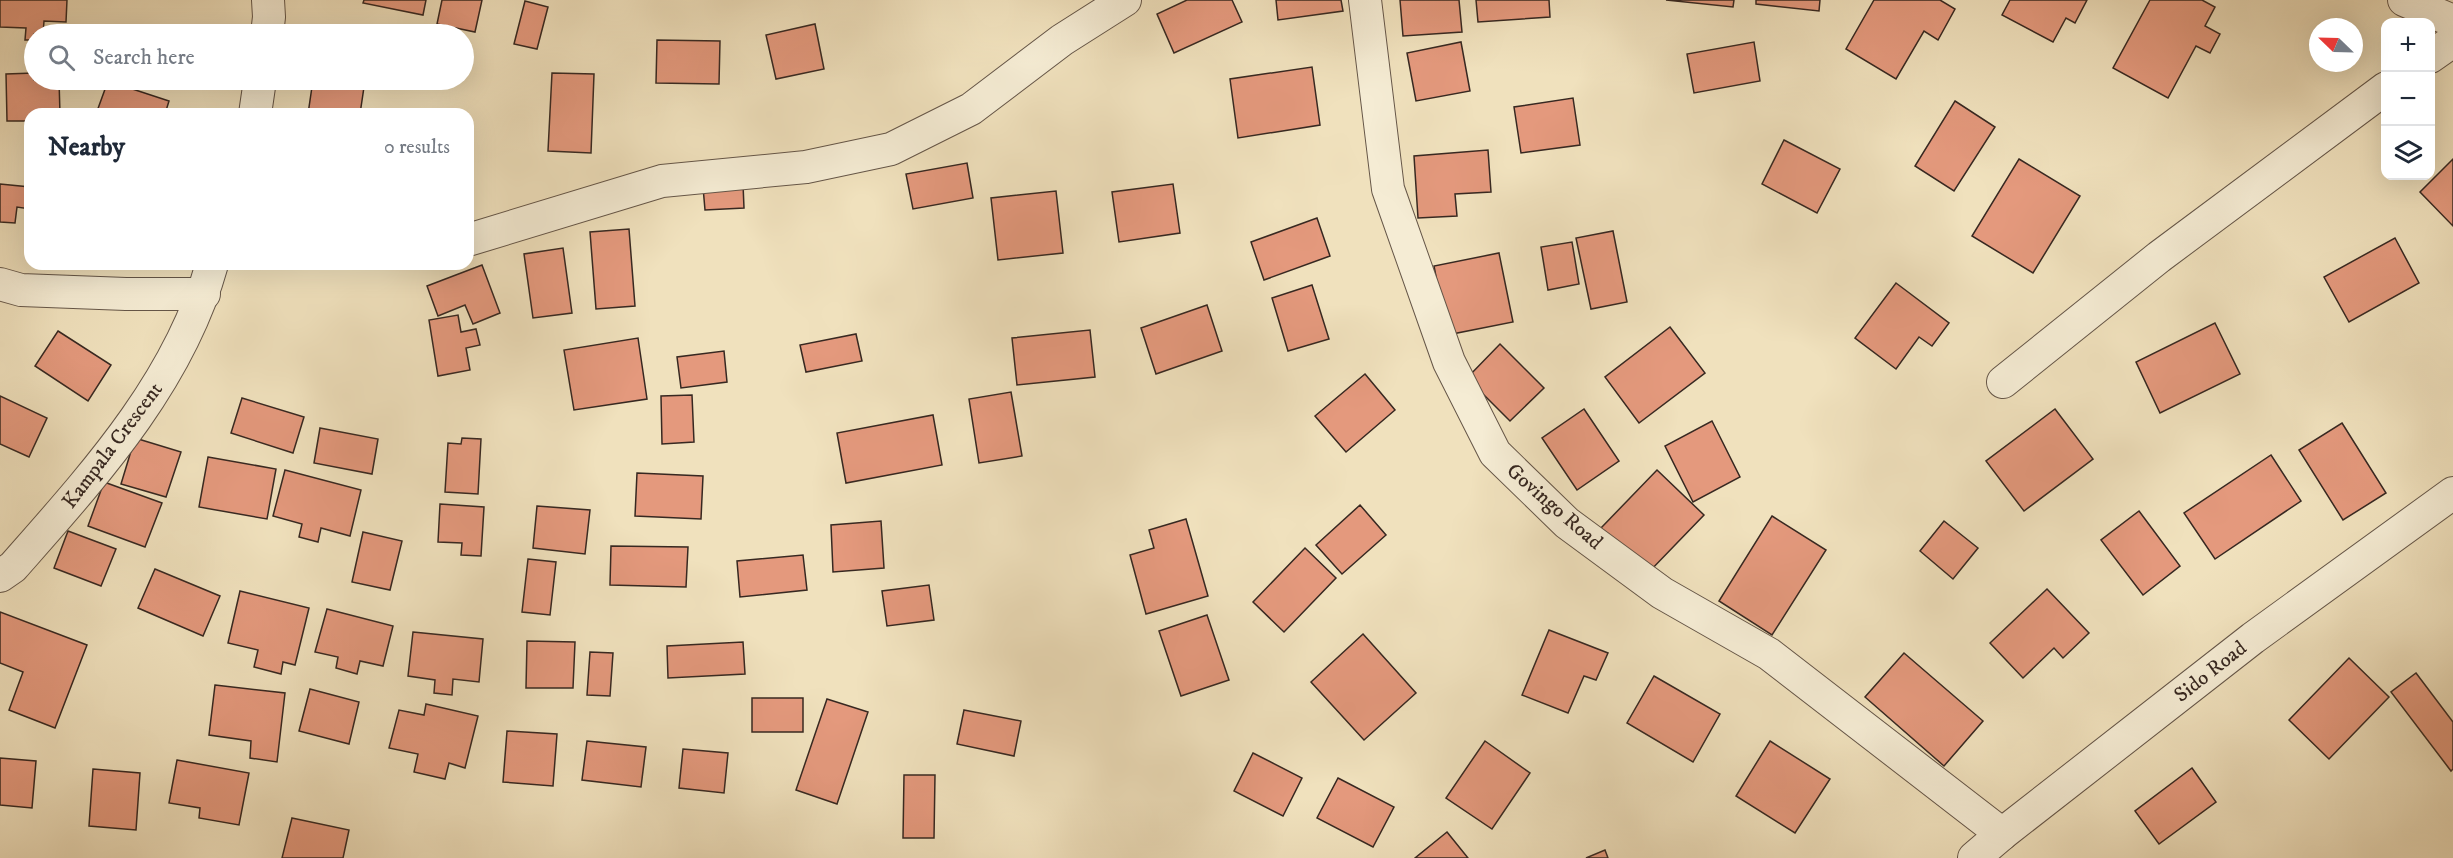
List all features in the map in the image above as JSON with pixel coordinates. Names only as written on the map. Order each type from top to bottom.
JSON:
[{"type":"street","points":[[268,0],[268,24]]},
{"type":"street","points":[[474,238],[662,181],[806,166],[891,149],[971,109],[1062,40],[1125,0]]},
{"type":"street","name":"Govingo Road","points":[[1365,0],[1388,189],[1449,362],[1495,453],[1567,523],[1662,593],[1770,654],[2002,834]]},
{"type":"street","points":[[2404,0],[2453,21]]},
{"type":"street","points":[[2435,54],[2453,41]]},
{"type":"street","points":[[256,108],[259,90]]},
{"type":"street","points":[[2002,382],[2159,257],[2381,91]]},
{"type":"street","name":"Kampala Crescent","points":[[0,576],[13,567],[86,484],[158,388],[204,294],[210,270]]},
{"type":"street","points":[[0,284],[21,290],[204,294]]},
{"type":"street","name":"Sido Road","points":[[1974,858],[2253,638],[2453,493]]},
{"type":"building","points":[[0,0],[67,0],[66,22],[44,21],[44,24],[24,24],[24,28],[0,27]]},
{"type":"building","points":[[364,0],[426,0],[423,15],[363,3]]},
{"type":"building","points":[[442,0],[482,0],[475,32],[474,24],[437,24]]},
{"type":"building","points":[[1187,0],[1232,0],[1242,22],[1174,53],[1157,14]]},
{"type":"building","points":[[1276,0],[1341,0],[1343,11],[1278,20]]},
{"type":"building","points":[[1400,0],[1459,0],[1462,32],[1403,36]]},
{"type":"building","points":[[1476,0],[1549,0],[1550,17],[1478,22]]},
{"type":"building","points":[[1666,0],[1734,0],[1733,7]]},
{"type":"building","points":[[1756,0],[1820,0],[1819,11],[1756,4]]},
{"type":"building","points":[[1874,0],[1940,0],[1955,9],[1938,40],[1924,31],[1896,79],[1846,49]]},
{"type":"building","points":[[2010,0],[2087,0],[2075,23],[2066,18],[2053,42],[2002,15]]},
{"type":"building","points":[[2150,0],[2202,0],[2215,7],[2205,26],[2220,34],[2210,53],[2196,46],[2168,98],[2113,68]]},
{"type":"building","points":[[525,1],[548,7],[537,49],[514,44]]},
{"type":"building","points":[[815,24],[824,69],[776,79],[766,35]]},
{"type":"building","points":[[657,40],[720,41],[719,84],[656,83]]},
{"type":"building","points":[[1461,42],[1470,91],[1416,101],[1407,53]]},
{"type":"building","points":[[1754,42],[1760,81],[1694,93],[1687,54]]},
{"type":"building","points":[[1312,67],[1320,125],[1238,138],[1230,79]]},
{"type":"building","points":[[24,73],[24,90],[59,90],[60,108],[24,108],[24,121],[7,121],[6,74]]},
{"type":"building","points":[[552,73],[594,74],[591,153],[548,151]]},
{"type":"building","points":[[105,90],[135,90],[169,101],[167,108],[98,108]]},
{"type":"building","points":[[312,90],[364,90],[361,108],[309,108]]},
{"type":"building","points":[[1573,98],[1580,145],[1521,153],[1514,107]]},
{"type":"building","points":[[1955,101],[1995,127],[1954,191],[1915,166]]},
{"type":"building","points":[[1784,140],[1840,169],[1817,213],[1762,184]]},
{"type":"building","points":[[1488,150],[1491,192],[1455,194],[1457,216],[1418,218],[1414,156]]},
{"type":"building","points":[[2019,159],[2080,196],[2033,273],[1972,236]]},
{"type":"building","points":[[2453,159],[2453,226],[2420,192],[2432,180],[2435,180],[2435,177]]},
{"type":"building","points":[[967,163],[973,198],[913,209],[906,174]]},
{"type":"building","points":[[0,184],[24,186],[24,208],[17,207],[15,223],[0,222]]},
{"type":"building","points":[[743,184],[744,208],[705,210],[703,187]]},
{"type":"building","points":[[1173,184],[1180,233],[1119,242],[1112,192]]},
{"type":"building","points":[[1056,191],[1063,253],[998,260],[991,198]]},
{"type":"building","points":[[1317,218],[1330,256],[1264,280],[1251,242]]},
{"type":"building","points":[[629,229],[635,306],[596,309],[590,232]]},
{"type":"building","points":[[1613,231],[1627,302],[1591,309],[1576,238]]},
{"type":"building","points":[[2395,238],[2419,283],[2349,322],[2324,277]]},
{"type":"building","points":[[1572,242],[1579,284],[1548,290],[1541,247]]},
{"type":"building","points":[[563,248],[572,313],[533,318],[524,254]]},
{"type":"building","points":[[1499,253],[1513,322],[1447,335],[1434,266]]},
{"type":"building","points":[[482,265],[500,313],[473,324],[465,305],[438,316],[427,286],[474,270]]},
{"type":"building","points":[[1896,283],[1949,323],[1932,346],[1919,337],[1896,369],[1855,338]]},
{"type":"building","points":[[1312,285],[1329,339],[1288,351],[1272,298]]},
{"type":"building","points":[[1207,305],[1222,351],[1156,374],[1141,328]]},
{"type":"building","points":[[458,315],[461,332],[476,329],[480,345],[466,348],[470,370],[438,376],[429,320]]},
{"type":"building","points":[[2215,323],[2240,374],[2160,413],[2136,362]]},
{"type":"building","points":[[1670,327],[1705,373],[1639,423],[1605,377]]},
{"type":"building","points":[[1090,330],[1095,377],[1017,385],[1012,338]]},
{"type":"building","points":[[58,331],[111,365],[88,401],[35,366]]},
{"type":"building","points":[[856,334],[862,361],[806,372],[800,345]]},
{"type":"building","points":[[638,338],[647,399],[574,410],[564,350]]},
{"type":"building","points":[[1500,344],[1544,388],[1510,421],[1467,378]]},
{"type":"building","points":[[724,351],[727,382],[681,388],[677,357]]},
{"type":"building","points":[[1365,374],[1395,410],[1346,452],[1315,416]]},
{"type":"building","points":[[1011,392],[1022,456],[979,463],[969,399]]},
{"type":"building","points":[[692,395],[694,442],[662,444],[661,396]]},
{"type":"building","points":[[0,396],[47,418],[29,457],[0,444]]},
{"type":"building","points":[[242,398],[304,417],[293,453],[231,433]]},
{"type":"building","points":[[1584,409],[1619,461],[1577,490],[1542,438]]},
{"type":"building","points":[[2055,409],[2093,459],[2024,511],[1986,461]]},
{"type":"building","points":[[933,415],[942,465],[846,483],[837,433]]},
{"type":"building","points":[[1712,421],[1740,477],[1693,502],[1665,446]]},
{"type":"building","points":[[2342,423],[2386,493],[2343,520],[2299,450]]},
{"type":"building","points":[[320,428],[378,439],[372,474],[314,463]]},
{"type":"building","points":[[135,438],[181,452],[166,497],[121,484]]},
{"type":"building","points":[[462,438],[481,439],[478,494],[445,492],[448,443],[461,444]]},
{"type":"building","points":[[2271,455],[2301,501],[2215,559],[2184,513]]},
{"type":"building","points":[[208,457],[276,469],[267,519],[199,507]]},
{"type":"building","points":[[285,470],[361,490],[350,536],[321,528],[318,542],[299,537],[302,524],[273,516]]},
{"type":"building","points":[[1657,470],[1704,515],[1648,573],[1601,528]]},
{"type":"building","points":[[637,473],[703,476],[701,519],[635,516]]},
{"type":"building","points":[[104,482],[162,503],[145,547],[88,526]]},
{"type":"building","points":[[440,504],[484,507],[481,556],[461,555],[462,543],[438,542]]},
{"type":"building","points":[[1360,505],[1386,535],[1342,574],[1316,545]]},
{"type":"building","points":[[537,506],[590,510],[585,554],[533,548]]},
{"type":"building","points":[[2139,511],[2180,566],[2143,595],[2101,540]]},
{"type":"building","points":[[1772,516],[1826,550],[1772,635],[1719,601]]},
{"type":"building","points":[[1186,519],[1208,596],[1146,614],[1130,555],[1154,548],[1149,530]]},
{"type":"building","points":[[881,521],[884,568],[833,572],[831,525]]},
{"type":"building","points":[[1944,521],[1978,548],[1953,579],[1920,551]]},
{"type":"building","points":[[68,531],[116,549],[101,586],[54,568]]},
{"type":"building","points":[[363,532],[402,541],[390,590],[352,582]]},
{"type":"building","points":[[611,546],[688,547],[686,587],[610,585]]},
{"type":"building","points":[[1305,548],[1336,578],[1284,632],[1253,602]]},
{"type":"building","points":[[803,555],[807,590],[740,597],[737,561]]},
{"type":"building","points":[[528,559],[556,562],[550,615],[522,612]]},
{"type":"building","points":[[155,569],[220,596],[203,636],[138,608]]},
{"type":"building","points":[[929,585],[934,620],[887,626],[882,591]]},
{"type":"building","points":[[2047,589],[2089,633],[2063,658],[2054,648],[2023,678],[1990,643]]},
{"type":"building","points":[[240,591],[309,608],[295,665],[283,662],[281,674],[254,667],[258,650],[228,643]]},
{"type":"building","points":[[327,609],[393,626],[383,666],[360,661],[357,674],[336,668],[338,657],[315,652]]},
{"type":"building","points":[[0,612],[87,645],[55,728],[9,710],[23,672],[0,663]]},
{"type":"building","points":[[1207,615],[1229,680],[1181,696],[1159,631]]},
{"type":"building","points":[[1549,630],[1608,653],[1596,680],[1584,676],[1568,713],[1522,695]]},
{"type":"building","points":[[413,632],[483,639],[479,682],[453,679],[452,695],[434,693],[435,680],[408,676]]},
{"type":"building","points":[[1363,634],[1416,693],[1364,740],[1311,682]]},
{"type":"building","points":[[527,641],[575,642],[573,688],[526,688]]},
{"type":"building","points":[[743,642],[745,674],[668,678],[667,646]]},
{"type":"building","points":[[590,652],[613,653],[610,696],[587,695]]},
{"type":"building","points":[[1904,653],[1983,721],[1944,766],[1865,697]]},
{"type":"building","points":[[2349,658],[2389,697],[2329,759],[2289,720]]},
{"type":"building","points":[[2416,673],[2453,722],[2453,769],[2451,771],[2391,692]]},
{"type":"building","points":[[1654,676],[1720,714],[1693,762],[1627,723]]},
{"type":"building","points":[[215,685],[285,693],[277,762],[250,758],[251,741],[209,735]]},
{"type":"building","points":[[310,689],[359,702],[349,744],[299,731]]},
{"type":"building","points":[[752,698],[803,698],[803,732],[752,732]]},
{"type":"building","points":[[827,699],[868,712],[837,804],[796,790]]},
{"type":"building","points":[[426,704],[478,716],[465,768],[449,763],[445,779],[414,772],[418,754],[389,748],[399,710],[424,715]]},
{"type":"building","points":[[964,710],[1021,721],[1014,756],[957,744]]},
{"type":"building","points":[[507,731],[557,734],[553,786],[503,782]]},
{"type":"building","points":[[587,741],[646,747],[641,787],[582,780]]},
{"type":"building","points":[[1485,741],[1530,773],[1492,829],[1446,798]]},
{"type":"building","points":[[1770,741],[1830,779],[1795,833],[1736,796]]},
{"type":"building","points":[[683,749],[728,753],[724,793],[679,788]]},
{"type":"building","points":[[1253,753],[1302,778],[1283,816],[1234,791]]},
{"type":"building","points":[[0,758],[36,761],[32,808],[0,805]]},
{"type":"building","points":[[177,760],[249,773],[239,825],[199,818],[200,808],[169,803]]},
{"type":"building","points":[[2192,768],[2216,802],[2159,844],[2135,811]]},
{"type":"building","points":[[93,769],[140,773],[136,830],[89,826]]},
{"type":"building","points":[[904,775],[935,775],[934,838],[903,838]]},
{"type":"building","points":[[1338,778],[1394,807],[1373,847],[1317,818]]},
{"type":"building","points":[[292,818],[349,830],[343,858],[282,858]]},
{"type":"building","points":[[1447,832],[1468,858],[1415,858]]},
{"type":"building","points":[[1605,850],[1608,858],[1586,858]]}]
